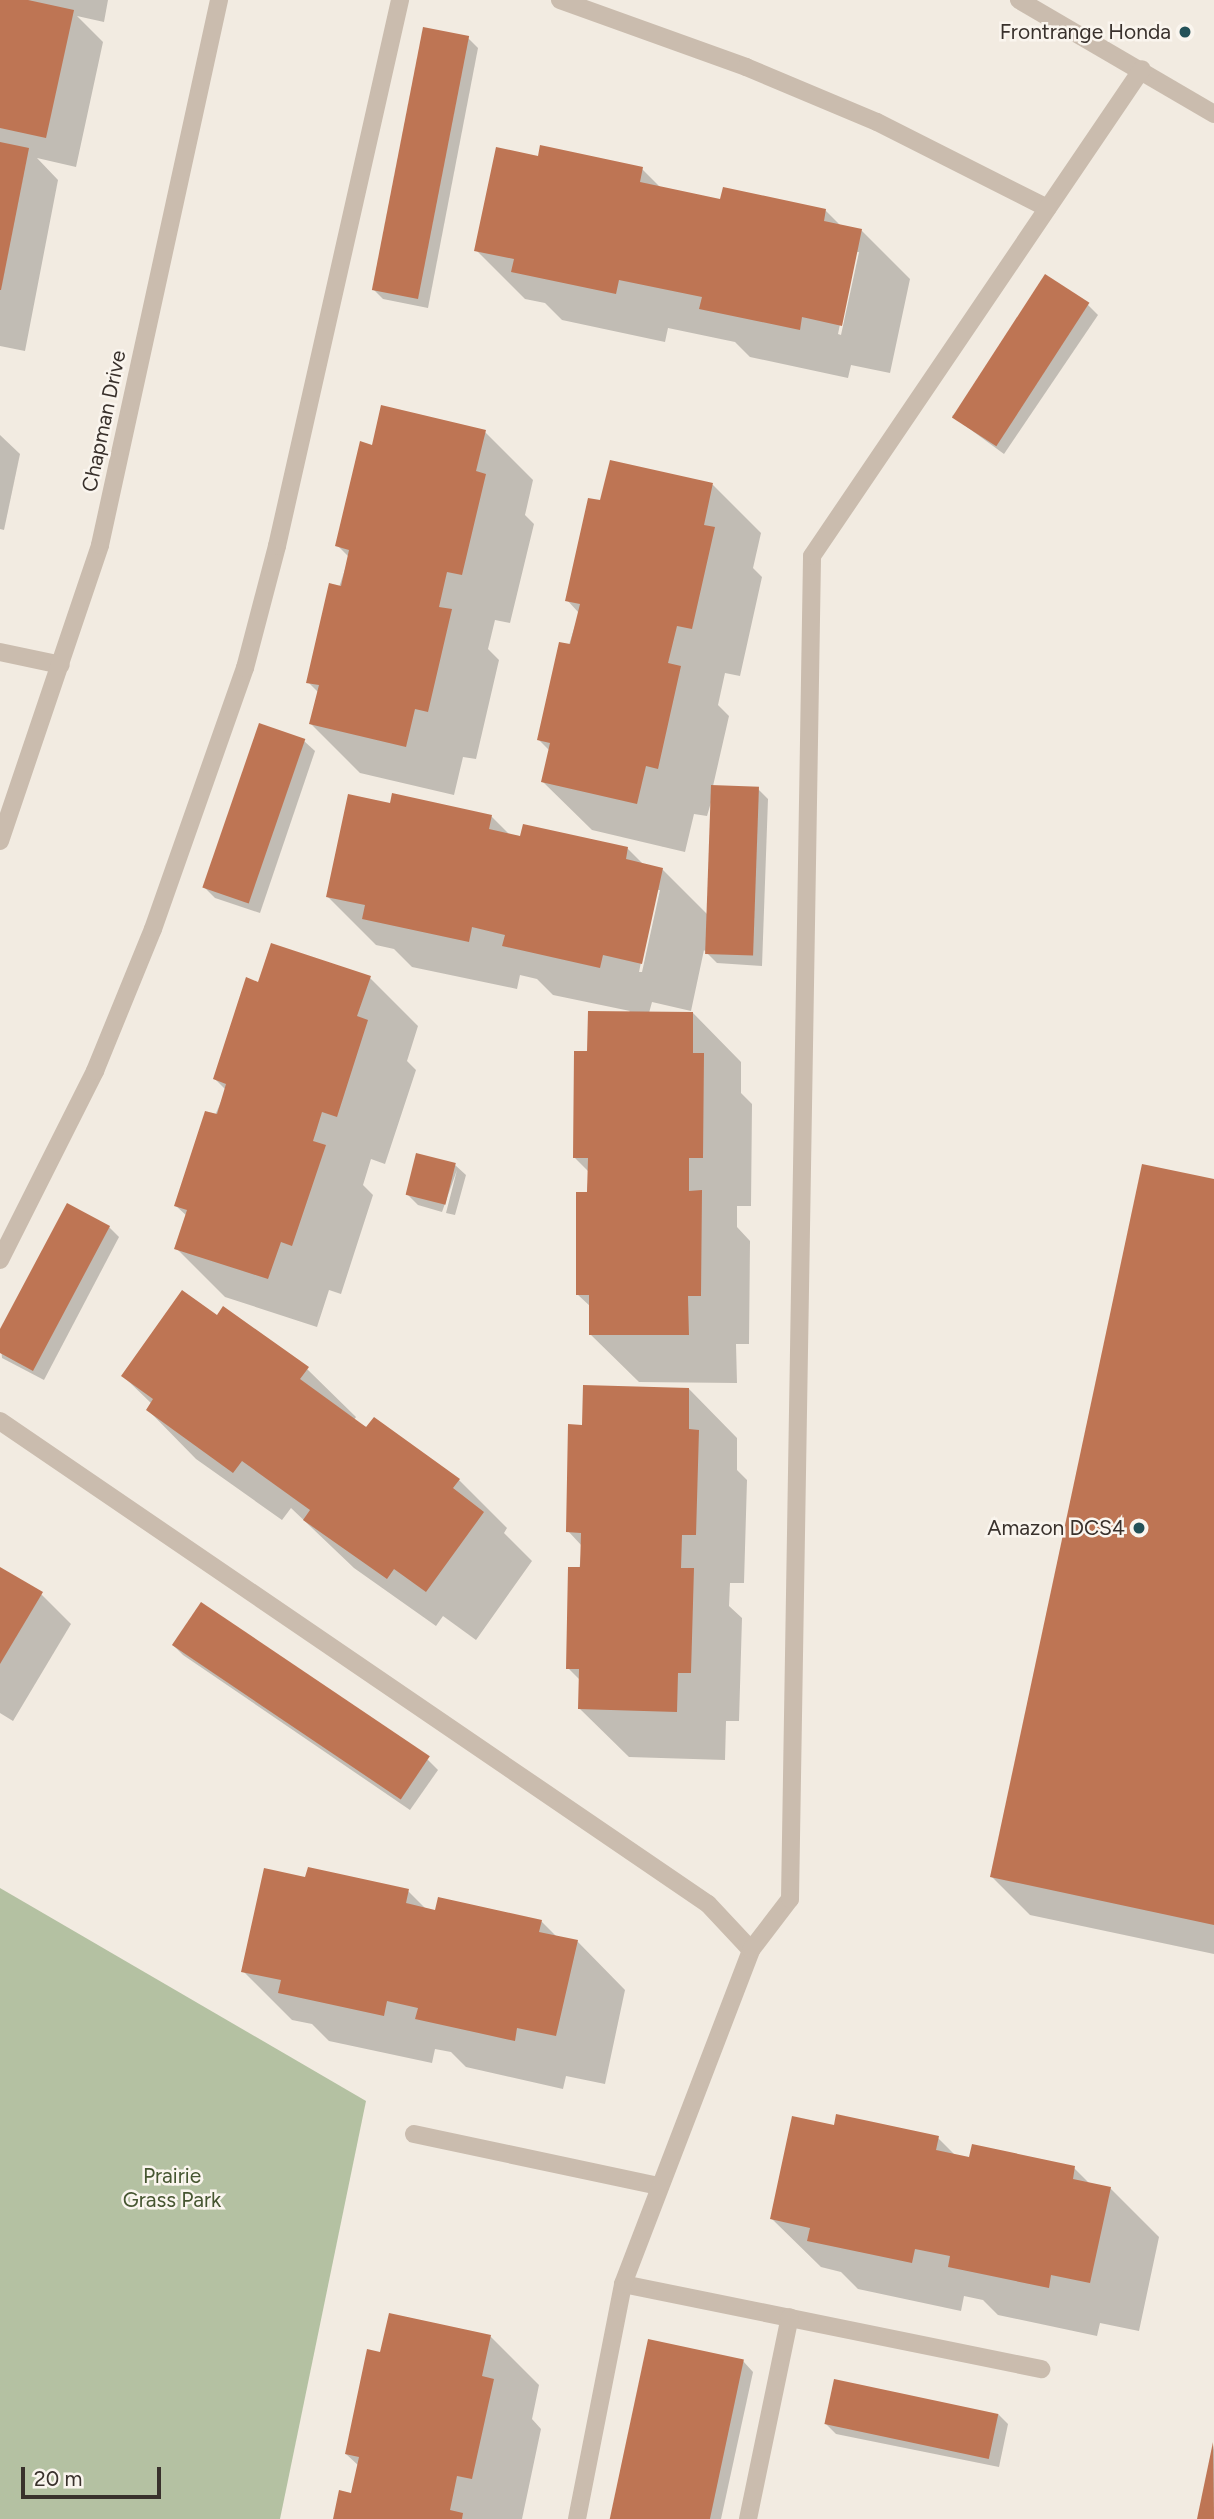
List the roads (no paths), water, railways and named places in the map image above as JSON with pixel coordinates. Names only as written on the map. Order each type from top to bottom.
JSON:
[{"type":"street","name":"Chapman Drive","points":[[0,841],[100,545],[219,0]]},
{"type":"street","points":[[0,1260],[101,1058],[153,929],[245,668],[277,546],[400,0]]},
{"type":"street","points":[[560,0],[746,67],[877,121],[1047,208]]},
{"type":"street","points":[[1019,0],[1142,69],[1214,114]]},
{"type":"street","points":[[577,2519],[623,2284],[751,1950],[790,1899],[812,556],[1142,69]]},
{"type":"street","points":[[0,652],[61,665]]},
{"type":"street","points":[[0,1421],[708,1904],[751,1950]]},
{"type":"street","points":[[414,2134],[659,2186]]},
{"type":"street","points":[[623,2284],[1041,2369]]},
{"type":"street","points":[[748,2519],[790,2317]]},
{"type":"place","name":"Frontrange Honda","points":[[1185,32]]},
{"type":"place","name":"Amazon DCS4","points":[[1139,1528]]},
{"type":"park label","name":"Prairie Grass Park","points":[[172,2188]]}]
